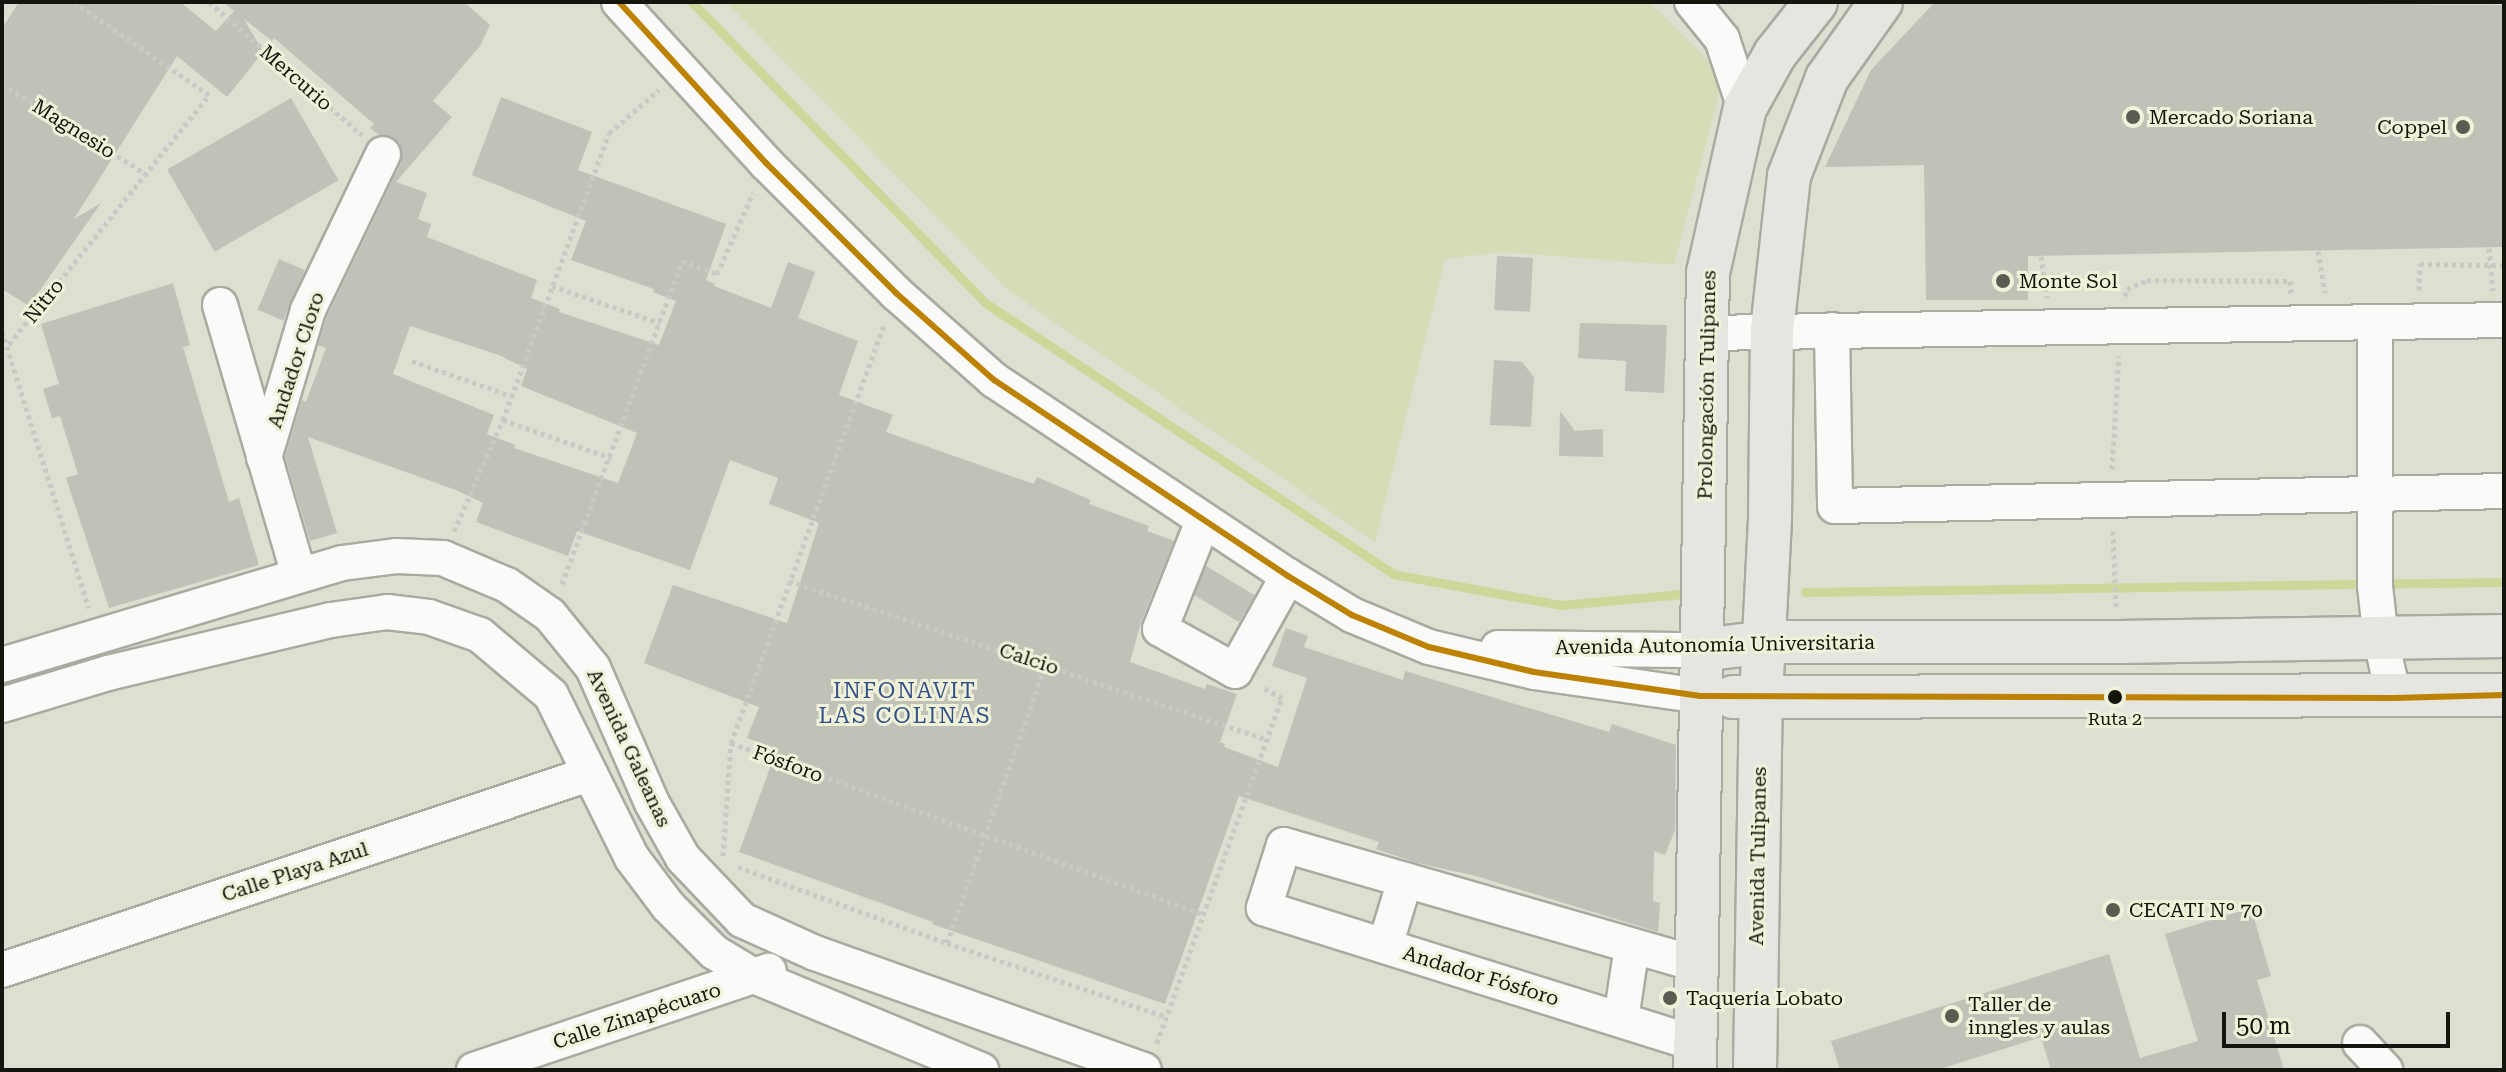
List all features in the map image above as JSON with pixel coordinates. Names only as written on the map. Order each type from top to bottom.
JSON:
[{"type":"main road","name":"Prolongación Tulipanes","points":[[1702,650],[1708,273],[1745,108],[1775,54],[1816,2]]},
{"type":"main road","points":[[1765,642],[1772,330],[1789,176],[1827,78],[1881,2]]},
{"type":"main road","points":[[1704,520],[1770,518]]},
{"type":"main road","name":"Avenida Autonomía Universitaria","points":[[1702,650],[1765,642],[2381,640],[2504,636]]},
{"type":"main road","name":"Avenida Tulipanes","points":[[1755,1070],[1761,697],[1765,642]]},
{"type":"main road","points":[[1696,1057],[1702,650]]},
{"type":"main road","name":"Avenida Autonomía Universitaria","points":[[1700,696],[2394,698],[2504,695]]},
{"type":"street","points":[[619,2],[766,163],[896,293],[994,380],[1288,576],[1352,615],[1429,647]]},
{"type":"street","points":[[1703,3],[1722,39],[1745,108]]},
{"type":"street","name":"Andador Cloro","points":[[264,458],[308,310],[383,154]]},
{"type":"street","points":[[220,305],[299,575]]},
{"type":"street","points":[[1707,333],[2500,320]]},
{"type":"street","points":[[2375,323],[2375,586],[2381,640],[2394,698]]},
{"type":"street","points":[[1832,330],[1835,506],[2504,491]]},
{"type":"street","points":[[1203,521],[1160,629],[1235,671],[1288,576]]},
{"type":"street","name":"Avenida Galeanas","points":[[2,665],[342,563],[383,558],[443,558],[507,585],[550,615],[593,668],[652,803],[683,858],[742,920],[815,953],[1148,1063]]},
{"type":"street","points":[[2,705],[108,673],[331,620],[387,612],[429,617],[480,635],[551,695],[632,858],[668,906],[714,952],[754,976],[981,1070]]},
{"type":"street","points":[[98,636],[108,673]]},
{"type":"street","name":"Avenida Autonomía Universitaria","points":[[1429,647],[1702,650]]},
{"type":"street","name":"Avenida Autonomía Universitaria","points":[[1429,647],[1534,672],[1700,696]]},
{"type":"street","name":"Calle Playa Azul","points":[[2,970],[589,774]]},
{"type":"street","name":"Andador Fósforo","points":[[1405,880],[1284,845],[1264,908],[1621,1019],[1696,1057]]},
{"type":"street","points":[[1385,946],[1405,880],[1699,965]]},
{"type":"street","points":[[1621,1019],[1632,946]]},
{"type":"street","name":"Calle Zinapécuaro","points":[[474,1070],[815,953]]},
{"type":"street","points":[[2360,1043],[2385,1070]]},
{"type":"path","name":"Nitro","points":[[9,344],[209,95],[74,2]]},
{"type":"path","name":"Mercurio","points":[[209,2],[383,154]]},
{"type":"path","points":[[443,558],[503,420],[609,133],[683,69]]},
{"type":"path","name":"Magnesio","points":[[2,84],[146,174]]},
{"type":"path","points":[[550,615],[612,458],[682,261],[717,274],[766,163]]},
{"type":"path","points":[[2489,248],[2489,265],[2500,320]]},
{"type":"path","points":[[2418,297],[2420,264],[2504,265]]},
{"type":"path","points":[[552,286],[660,323]]},
{"type":"path","name":"Fósforo","points":[[896,293],[731,743],[1205,915]]},
{"type":"path","points":[[2118,642],[2110,500],[2121,325]]},
{"type":"path","points":[[2,331],[9,344],[98,636]]},
{"type":"path","points":[[412,361],[512,396]]},
{"type":"path","points":[[503,420],[612,458]]},
{"type":"path","name":"Calcio","points":[[789,581],[1269,740]]},
{"type":"path","points":[[947,943],[1046,664]]},
{"type":"path","points":[[1148,1063],[1205,915],[1282,698],[1235,671]]},
{"type":"path","points":[[731,743],[723,861],[947,943],[1167,1017]]},
{"type":"green space","points":[[726,2],[1650,2],[1724,76],[1674,265],[1502,252],[1445,259],[1375,542],[1009,291]]},
{"type":"building","points":[[19,2],[180,2],[216,31],[234,11],[223,2],[464,2],[490,25],[480,46],[433,101],[452,117],[396,182],[427,193],[418,219],[431,224],[427,237],[537,280],[531,298],[560,309],[559,312],[659,345],[676,301],[653,292],[654,289],[571,260],[586,221],[472,175],[501,97],[592,132],[578,170],[726,224],[706,280],[714,286],[771,308],[788,262],[815,272],[798,318],[858,341],[839,395],[893,415],[886,432],[1034,484],[1037,477],[1091,500],[1089,504],[1149,526],[1147,531],[1174,541],[1141,622],[1130,662],[1205,689],[1207,684],[1237,694],[1220,742],[1225,744],[1224,747],[1278,767],[1307,678],[1272,666],[1286,628],[1308,636],[1304,647],[1403,680],[1405,671],[1609,732],[1612,724],[1676,745],[1675,830],[1665,855],[1654,851],[1653,901],[1660,903],[1658,932],[1476,876],[1417,863],[1376,849],[1379,842],[1239,796],[1165,1004],[932,924],[739,852],[777,749],[747,738],[759,707],[644,663],[673,585],[787,623],[819,523],[769,504],[778,478],[730,460],[690,570],[577,531],[568,556],[476,522],[483,503],[456,490],[308,437],[337,533],[310,541],[285,457],[302,400],[306,402],[326,348],[318,345],[327,317],[401,163],[400,143],[370,128],[374,124],[274,38],[272,41],[244,19],[263,52],[227,97],[177,56],[74,219],[101,203],[29,306],[2,289],[2,28]],"holes":[[[410,326],[499,355],[527,369],[521,386],[637,433],[618,483],[514,448],[515,445],[487,434],[494,415],[393,374]]]},
{"type":"building","name":"Mercado Soriana","points":[[1935,2],[2504,5],[2504,247],[2028,256],[2028,300],[1926,300],[1924,165],[1825,167],[1871,70]]},
{"type":"building","points":[[291,98],[338,180],[215,252],[167,170]]},
{"type":"building","points":[[1497,256],[1533,258],[1530,312],[1494,310]]},
{"type":"building","points":[[279,259],[305,270],[283,321],[258,310]]},
{"type":"building","points":[[173,283],[190,345],[183,347],[229,502],[239,498],[259,565],[109,608],[66,478],[78,474],[60,416],[52,418],[43,389],[59,384],[41,324]]},
{"type":"building","points":[[1580,323],[1667,325],[1664,393],[1625,391],[1626,361],[1578,358]]},
{"type":"building","points":[[1494,360],[1522,362],[1534,377],[1531,427],[1490,425]]},
{"type":"building","points":[[1560,411],[1575,431],[1603,429],[1603,457],[1559,456]]},
{"type":"building","points":[[1206,566],[1255,595],[1239,622],[1190,593]]},
{"type":"building","points":[[2251,908],[2271,976],[2257,980],[2284,1070],[2051,1070],[2041,1037],[1937,1070],[1840,1070],[1831,1041],[2109,954],[2140,1058],[2198,1041],[2165,934]]},
{"type":"waterway","points":[[692,2],[987,304],[1393,574],[1561,605],[1693,593]]},
{"type":"waterway","points":[[1805,592],[2504,582]]},
{"type":"transit line","points":[[619,2],[766,163],[896,293],[994,380],[1288,576],[1352,615],[1429,647],[1534,672],[1700,696],[2394,698],[2504,695]]},
{"type":"place","name":"Mercado Soriana","points":[[2133,117]]},
{"type":"place","name":"Coppel","points":[[2463,127]]},
{"type":"place","name":"Monte Sol","points":[[2003,281]]},
{"type":"place","name":"Ruta 2","points":[[2115,697]]},
{"type":"place","name":"CECATI N° 70","points":[[2113,910]]},
{"type":"place","name":"Taquería Lobato","points":[[1670,998]]},
{"type":"place","name":"Taller de inngles y aulas","points":[[1952,1016]]},
{"type":"district","name":"INFONAVIT LAS COLINAS","points":[[905,702]]}]
